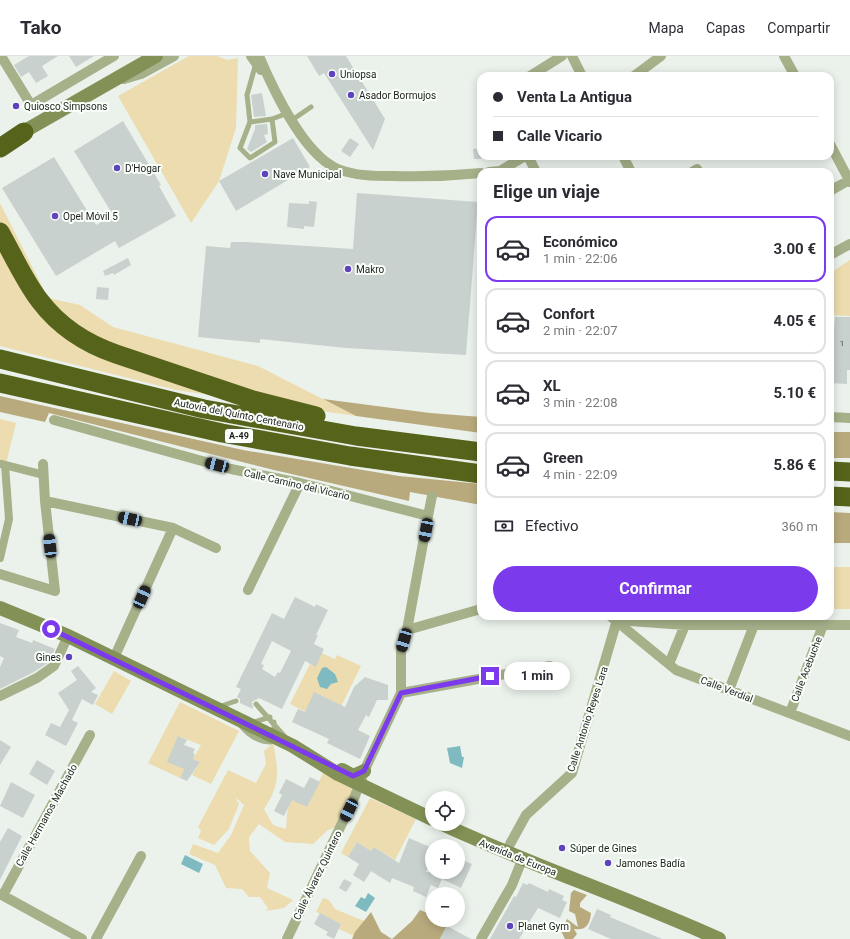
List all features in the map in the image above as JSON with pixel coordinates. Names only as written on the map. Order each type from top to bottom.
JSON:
[{"type":"highway","points":[[0,148],[24,132]]},
{"type":"highway","points":[[0,232],[39,301],[75,334],[98,348],[253,400],[326,419],[356,436]]},
{"type":"highway","name":"Autovía del Quinto Centenario","points":[[0,359],[204,409],[356,436],[477,451]]},
{"type":"highway","name":"Autovía del Quinto Centenario","points":[[0,383],[222,433],[350,456],[477,473]]},
{"type":"highway","points":[[834,472],[850,472]]},
{"type":"highway","points":[[834,496],[850,497]]},
{"type":"main road","points":[[137,66],[150,56]]},
{"type":"main road","points":[[0,153],[78,102],[156,56]]},
{"type":"main road","points":[[0,145],[78,102]]},
{"type":"main road","points":[[2,609],[68,636],[274,736],[316,759],[338,774],[361,781],[425,807]]},
{"type":"main road","points":[[296,748],[324,758],[368,785],[425,811]]},
{"type":"main road","points":[[361,781],[425,815]]},
{"type":"main road","name":"Avenida de Europa","points":[[465,825],[510,844],[595,886],[719,939]]},
{"type":"main road","name":"Avenida de Europa","points":[[458,831],[522,860],[595,886]]},
{"type":"main road","points":[[480,841],[489,840],[505,847],[510,844]]},
{"type":"street","points":[[1,56],[31,105],[111,57]]},
{"type":"street","points":[[109,83],[141,74],[174,56]]},
{"type":"street","points":[[536,72],[562,56]]},
{"type":"street","points":[[572,56],[580,72]]},
{"type":"street","points":[[639,72],[661,56]]},
{"type":"street","points":[[784,56],[793,72]]},
{"type":"street","points":[[255,58],[290,116],[317,155],[338,169],[370,176],[438,177],[477,173]]},
{"type":"street","points":[[834,151],[850,181],[834,189]]},
{"type":"street","points":[[505,168],[519,160]]},
{"type":"street","points":[[834,253],[850,244]]},
{"type":"street","points":[[834,417],[850,418]]},
{"type":"street","name":"Calle Camino del Vicario","points":[[54,420],[232,469],[300,483],[428,516]]},
{"type":"street","points":[[0,574],[55,591],[45,501],[43,464]]},
{"type":"street","points":[[0,558],[9,519],[2,465],[44,476]]},
{"type":"street","points":[[248,590],[300,483]]},
{"type":"street","points":[[432,496],[407,630],[401,651],[401,693],[550,666]]},
{"type":"street","points":[[45,501],[173,528],[216,548]]},
{"type":"street","points":[[114,658],[173,528]]},
{"type":"street","points":[[407,630],[477,609]]},
{"type":"street","name":"Calle Antonio Reyes Lara","points":[[510,844],[526,815],[572,773],[613,620]]},
{"type":"street","name":"Calle Verdial","points":[[616,620],[676,670],[849,734]]},
{"type":"street","points":[[638,620],[685,624],[850,625]]},
{"type":"street","points":[[669,664],[685,624]]},
{"type":"street","points":[[729,690],[754,625]]},
{"type":"street","name":"Calle Acebuche","points":[[790,713],[823,625]]},
{"type":"street","points":[[0,696],[37,678],[54,666],[68,636]]},
{"type":"street","name":"Calle Álvarez Quintero","points":[[286,939],[401,693]]},
{"type":"street","name":"Calle Hermanos Machado","points":[[1,895],[90,735]]},
{"type":"street","points":[[96,939],[141,856]]},
{"type":"street","points":[[481,939],[512,885],[522,860]]},
{"type":"street","points":[[1,895],[82,939]]},
{"type":"lane","points":[[255,58],[247,95],[250,122],[240,148],[250,158],[275,142],[272,119]]},
{"type":"lane","points":[[250,122],[290,116],[311,108]]},
{"type":"lane","points":[[215,708],[236,701]]},
{"type":"lane","points":[[256,704],[274,722],[296,748]]},
{"type":"lane","points":[[239,720],[263,721],[270,718]]},
{"type":"lane","points":[[274,722],[274,736]]},
{"type":"shaded area","points":[[189,56],[217,56],[227,60],[238,58],[236,128],[219,181],[191,223],[118,96]]},
{"type":"shaded area","points":[[0,203],[48,298],[80,305],[113,327],[258,366],[356,416],[176,390],[0,346]]},
{"type":"shaded area","points":[[850,260],[850,316],[834,315],[834,270]]},
{"type":"shaded area","points":[[0,396],[243,450],[399,476],[477,484],[477,504],[410,492],[409,501],[274,470],[49,413],[45,422],[0,412]]},
{"type":"shaded area","points":[[323,399],[430,413],[477,417],[477,432],[356,416]]},
{"type":"shaded area","points":[[0,419],[16,423],[6,464],[0,462]]},
{"type":"shaded area","points":[[834,432],[850,432],[850,458],[834,458]]},
{"type":"shaded area","points":[[834,512],[850,513],[850,543],[834,543]]},
{"type":"shaded area","points":[[834,567],[850,567],[850,609],[834,609]]},
{"type":"shaded area","points":[[322,653],[335,659],[337,655],[361,666],[332,725],[290,704],[310,664],[316,666]]},
{"type":"shaded area","points":[[114,671],[131,681],[112,714],[95,704]]},
{"type":"shaded area","points":[[180,702],[239,731],[211,784],[192,775],[200,762],[193,759],[201,745],[178,736],[184,769],[180,778],[148,763]]},
{"type":"shaded area","points":[[273,743],[277,778],[273,792],[264,809],[273,825],[286,829],[287,813],[291,798],[307,807],[323,773],[353,788],[346,823],[328,830],[313,844],[285,842],[259,824],[249,837],[250,851],[270,873],[267,888],[293,900],[284,908],[266,911],[268,908],[260,897],[249,897],[242,889],[226,888],[215,865],[189,854],[193,844],[218,853],[231,835],[244,805],[235,797],[239,804],[229,829],[214,845],[198,838],[201,831],[198,827],[228,770],[256,783],[266,764],[264,751]]},
{"type":"shaded area","points":[[370,798],[416,819],[395,860],[374,847],[371,851],[357,842],[348,857],[341,853]]},
{"type":"shaded area","points":[[574,890],[587,895],[580,903],[580,907],[591,913],[587,926],[582,929],[574,929],[577,934],[573,939],[565,939],[561,931],[567,919],[578,927],[575,914],[569,911],[571,893]]},
{"type":"shaded area","points":[[323,898],[329,900],[335,909],[364,921],[354,936],[339,929],[341,924],[316,912]]},
{"type":"shaded area","points":[[420,910],[425,912],[425,927],[446,927],[440,939],[392,939],[412,921]]},
{"type":"shaded area","points":[[371,912],[381,932],[392,939],[352,939],[355,932]]},
{"type":"water","points":[[326,667],[335,674],[338,682],[331,684],[327,689],[320,687],[317,678],[322,668]]},
{"type":"water","points":[[460,746],[462,757],[464,757],[462,768],[450,763],[447,748]]},
{"type":"water","points":[[185,855],[203,864],[199,873],[181,864]]},
{"type":"water","points":[[368,893],[375,898],[366,912],[355,906],[361,897],[365,899]]},
{"type":"building","points":[[29,56],[58,56],[42,66],[48,76],[36,83],[29,72],[21,77],[14,65]]},
{"type":"building","points":[[69,56],[94,56],[76,67]]},
{"type":"building","points":[[307,56],[346,56],[385,119],[373,150],[324,73],[319,76]]},
{"type":"building","points":[[262,93],[266,116],[254,117],[251,95]]},
{"type":"building","points":[[123,121],[161,185],[159,186],[176,216],[119,248],[115,241],[56,276],[2,188],[54,157],[96,225],[113,215],[74,151]]},
{"type":"building","points":[[267,124],[268,134],[264,135],[267,142],[251,152],[247,149],[255,129],[255,125]]},
{"type":"building","name":"Nave Municipal","points":[[293,138],[310,167],[236,211],[219,181]]},
{"type":"building","points":[[350,138],[359,144],[350,157],[341,151]]},
{"type":"building","points":[[477,148],[477,159],[474,159],[473,149]]},
{"type":"building","points":[[357,193],[477,202],[466,355],[346,348],[260,339],[260,343],[198,337],[206,246],[230,248],[231,242],[245,242],[353,249]]},
{"type":"building","points":[[309,201],[317,202],[314,227],[304,226],[304,229],[287,227],[289,203],[309,204]]},
{"type":"building","points":[[128,258],[131,265],[114,275],[113,273],[105,276],[103,271]]},
{"type":"building","points":[[97,287],[109,288],[108,300],[96,299]]},
{"type":"building","points":[[835,317],[850,317],[850,370],[847,370],[847,384],[834,383]]},
{"type":"building","points":[[295,597],[315,607],[316,604],[328,610],[316,635],[318,635],[314,644],[324,649],[316,667],[305,661],[282,709],[259,698],[252,702],[253,709],[240,703],[240,699],[237,697],[241,689],[236,687],[272,613],[284,619]],"holes":[[[272,641],[291,651],[280,673],[278,672],[275,677],[262,669],[264,665],[261,664]]]},
{"type":"building","points":[[0,623],[19,630],[16,637],[32,643],[33,640],[55,649],[49,662],[34,672],[0,689],[0,667],[4,658],[0,656]]},
{"type":"building","points":[[78,666],[96,688],[91,692],[98,695],[93,705],[82,699],[72,720],[78,723],[66,746],[45,735],[51,723],[60,727],[69,710],[58,693],[77,680],[71,671]]},
{"type":"building","points":[[365,677],[388,685],[388,700],[377,700],[369,717],[366,715],[358,730],[370,736],[360,759],[327,743],[329,739],[292,722],[298,709],[305,712],[314,692],[345,707],[354,687]]},
{"type":"building","points":[[178,736],[187,740],[184,745],[195,749],[193,759],[200,762],[187,781],[180,778],[184,769],[167,762]]},
{"type":"building","points":[[0,740],[11,747],[0,765]]},
{"type":"building","points":[[37,760],[55,771],[47,785],[29,774]]},
{"type":"building","points":[[310,777],[320,782],[307,807],[292,800],[284,816],[274,811],[282,795],[279,793],[286,779],[304,788]]},
{"type":"building","points":[[11,782],[35,795],[23,818],[0,806]]},
{"type":"building","points":[[8,828],[22,836],[0,880],[0,842]]},
{"type":"building","points":[[409,838],[425,845],[425,879],[442,879],[438,887],[431,885],[430,887],[425,887],[425,897],[413,891],[414,887],[392,878],[390,883],[371,871],[364,882],[353,875],[359,864],[348,857],[357,842],[371,851],[374,847],[399,863]]},
{"type":"building","points":[[465,861],[472,864],[461,887],[442,879],[465,879]]},
{"type":"building","points":[[344,879],[352,883],[346,892],[339,888]]},
{"type":"building","points":[[523,883],[528,885],[529,883],[548,892],[549,889],[564,896],[562,900],[567,902],[560,918],[538,908],[519,939],[490,939],[514,896],[516,897]]},
{"type":"building","points":[[597,909],[611,915],[610,917],[662,939],[611,939],[588,929]]},
{"type":"building","points":[[320,913],[341,924],[334,939],[326,935],[328,932],[314,924]]},
{"type":"building","points":[[446,927],[449,927],[471,939],[440,939]]},
{"type":"place","name":"Uniopsa","points":[[332,74]]},
{"type":"place","name":"Asador Bormujos","points":[[351,95]]},
{"type":"place","name":"Quiosco Simpsons","points":[[16,106]]},
{"type":"place","name":"D'Hogar","points":[[117,168]]},
{"type":"place","name":"Nave Municipal","points":[[265,174]]},
{"type":"place","name":"Opel Móvil 5","points":[[55,216]]},
{"type":"place","name":"Makro","points":[[348,269]]},
{"type":"place","name":"Gines","points":[[69,657]]},
{"type":"place","name":"Súper de Gines","points":[[562,848]]},
{"type":"place","name":"Jamones Badía","points":[[608,863]]},
{"type":"place","name":"Planet Gym","points":[[510,926]]},
{"type":"route","points":[[51,629],[353,776],[364,771],[401,693],[490,676]]}]
